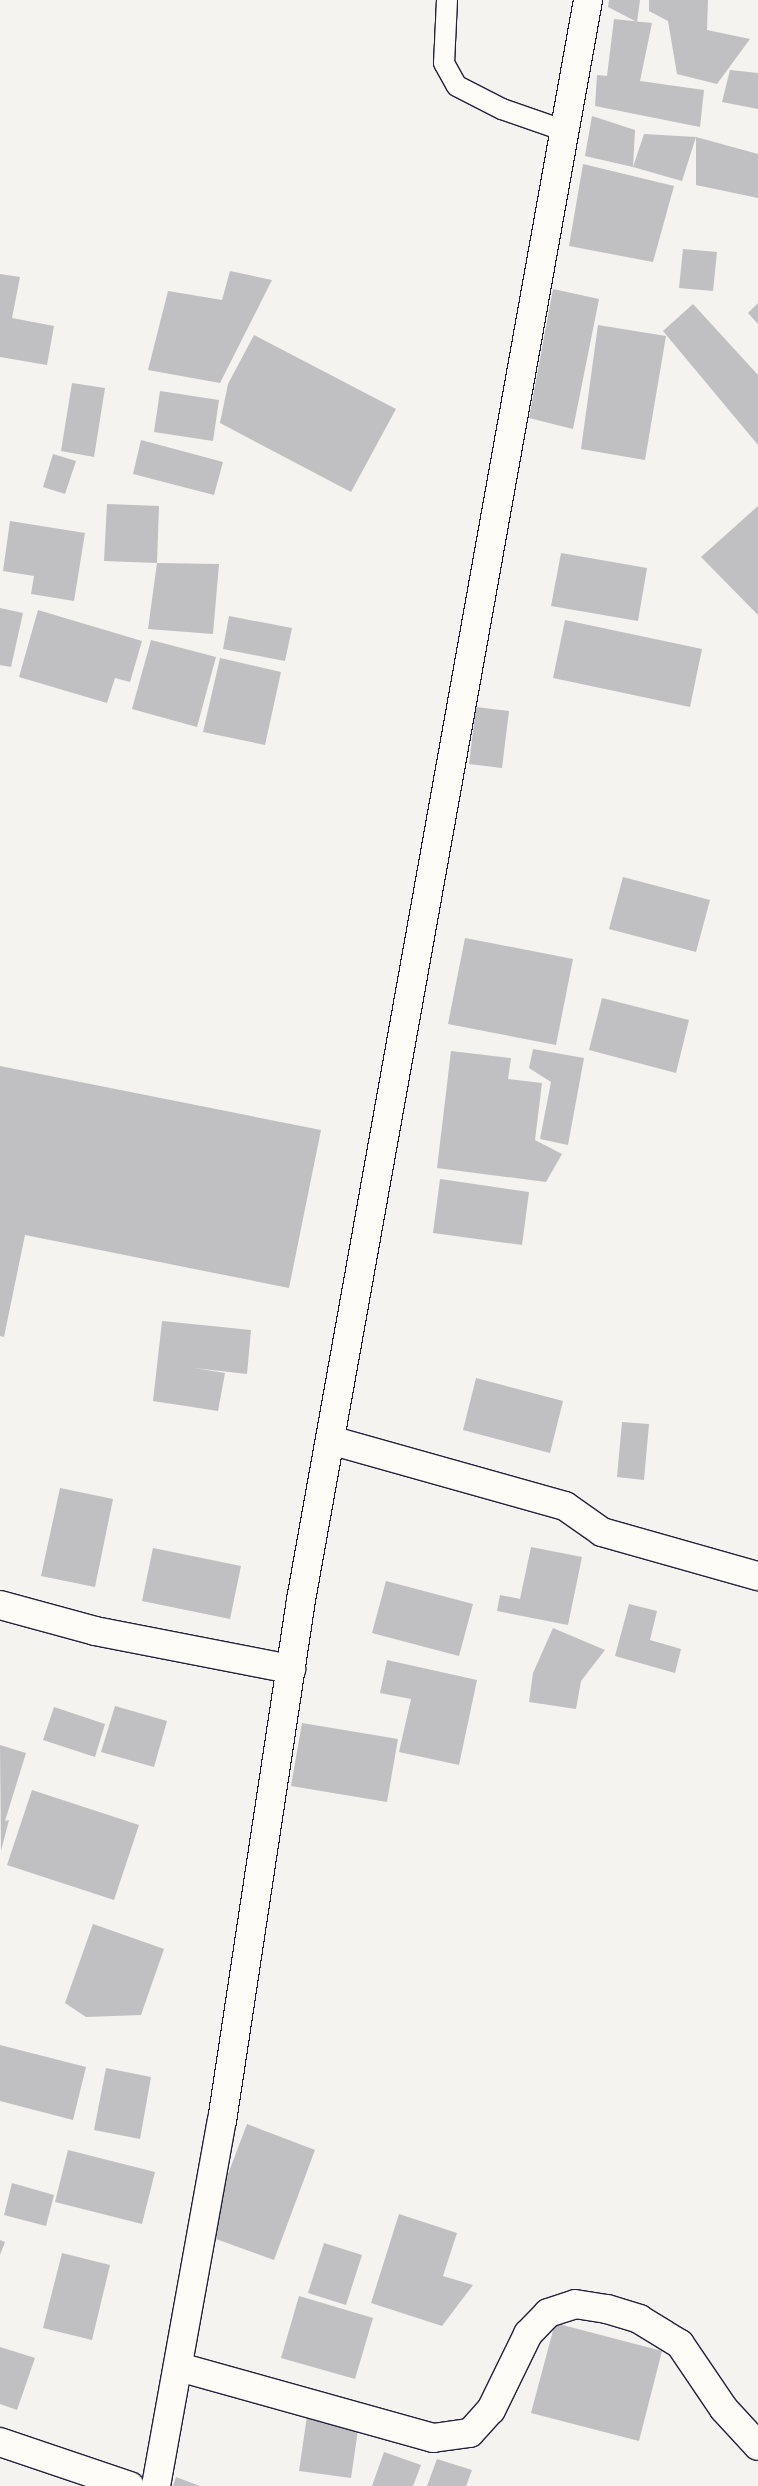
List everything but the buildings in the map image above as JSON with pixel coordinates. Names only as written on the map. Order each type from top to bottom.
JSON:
[{"type":"main road","points":[[156,2486],[222,2121],[291,1669],[330,1440],[588,0]]},
{"type":"main road","points":[[330,1440],[565,1506],[602,1532],[758,1576]]},
{"type":"main road","points":[[0,1605],[95,1631],[291,1669]]},
{"type":"main road","points":[[179,2367],[433,2438],[470,2433],[491,2410],[528,2334],[548,2313],[575,2304],[607,2309],[640,2319],[680,2344],[724,2409],[758,2446]]},
{"type":"main road","points":[[0,2442],[130,2486]]},
{"type":"lane","points":[[447,0],[444,62],[457,86],[502,109],[565,131]]}]
